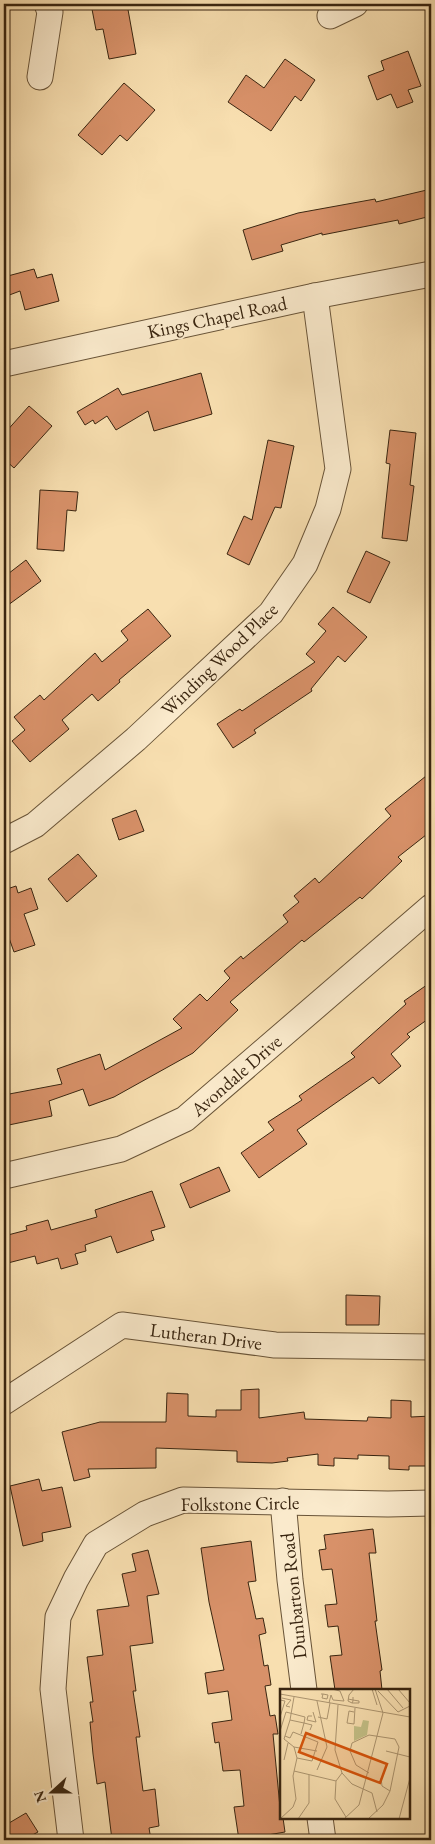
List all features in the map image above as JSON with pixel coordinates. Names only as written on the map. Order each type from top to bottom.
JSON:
[{"type":"street","points":[[40,77],[50,12],[47,4]]},
{"type":"street","points":[[330,16],[355,4]]},
{"type":"street","name":"Kings Chapel Road","points":[[4,364],[315,296],[431,274]]},
{"type":"street","name":"Winding Wood Place","points":[[4,842],[35,825],[143,732],[271,614],[305,564],[328,509],[338,469],[315,296]]},
{"type":"street","name":"Avondale Drive","points":[[4,1176],[121,1149],[185,1119],[431,907]]},
{"type":"street","name":"Lutheran Drive","points":[[4,1402],[122,1326],[275,1345],[431,1348]]},
{"type":"street","name":"Folkstone Circle","points":[[71,1840],[53,1689],[58,1617],[76,1578],[96,1544],[145,1514],[183,1500],[388,1504],[431,1503]]},
{"type":"street","name":"Dunbarton Road","points":[[283,1501],[290,1580],[304,1689]]},
{"type":"street","points":[[320,1819],[323,1840]]},
{"type":"building","points":[[91,4],[127,4],[136,54],[109,59],[103,29],[96,30]]},
{"type":"building","points":[[408,51],[421,86],[408,90],[413,102],[397,108],[391,94],[377,100],[368,76],[384,70],[381,61]]},
{"type":"building","points":[[285,59],[315,80],[301,101],[295,96],[271,131],[228,102],[246,75],[264,88]]},
{"type":"building","points":[[124,83],[155,110],[127,141],[120,135],[102,155],[78,135]]},
{"type":"building","points":[[431,189],[431,216],[399,224],[398,220],[322,235],[322,233],[281,245],[283,251],[252,260],[243,230],[298,213],[375,199],[376,202]]},
{"type":"building","points":[[34,269],[37,278],[52,274],[59,301],[25,310],[20,291],[4,297],[4,277]]},
{"type":"building","points":[[201,373],[212,414],[154,431],[148,411],[116,430],[107,416],[95,424],[93,420],[85,425],[77,412],[118,388],[122,395]]},
{"type":"building","points":[[29,406],[52,426],[14,468],[4,459],[4,434]]},
{"type":"building","points":[[390,430],[416,433],[410,485],[414,486],[407,541],[382,538],[390,464],[386,463]]},
{"type":"building","points":[[268,440],[294,446],[281,508],[275,507],[249,565],[227,554],[244,516],[252,520]]},
{"type":"building","points":[[40,490],[78,492],[76,511],[67,510],[64,551],[37,549]]},
{"type":"building","points":[[366,551],[390,562],[370,603],[347,592]]},
{"type":"building","points":[[26,560],[41,581],[4,608],[4,577]]},
{"type":"building","points":[[333,607],[367,637],[345,662],[338,656],[311,689],[312,691],[254,730],[256,733],[233,748],[217,724],[240,709],[242,711],[315,662],[306,654],[326,631],[318,624]]},
{"type":"building","points":[[148,609],[171,636],[119,680],[120,682],[98,701],[92,694],[62,720],[69,729],[30,762],[12,741],[25,730],[14,717],[40,695],[44,700],[95,653],[102,662],[128,640],[121,631]]},
{"type":"building","points":[[431,772],[431,831],[398,857],[402,861],[362,899],[360,897],[304,942],[302,940],[230,1002],[238,1010],[193,1053],[114,1097],[89,1106],[83,1089],[49,1101],[52,1116],[4,1126],[4,1095],[62,1084],[57,1069],[100,1054],[105,1070],[182,1028],[173,1019],[200,994],[207,1001],[230,978],[224,971],[241,956],[243,959],[288,922],[283,915],[299,902],[294,896],[315,878],[319,883],[391,816],[385,809]]},
{"type":"building","points":[[136,810],[144,831],[119,840],[112,819]]},
{"type":"building","points":[[78,854],[97,876],[67,902],[48,879]]},
{"type":"building","points":[[16,886],[18,893],[31,888],[38,909],[24,914],[35,945],[14,952],[4,924],[4,890]]},
{"type":"building","points":[[431,982],[431,1017],[407,1034],[410,1037],[391,1054],[401,1066],[379,1084],[373,1077],[297,1130],[307,1144],[259,1178],[241,1153],[274,1130],[268,1122],[302,1100],[299,1096],[355,1057],[351,1053],[406,1004],[404,1001]]},
{"type":"building","points":[[219,1167],[230,1191],[190,1208],[180,1184]]},
{"type":"building","points":[[152,1191],[165,1227],[151,1231],[154,1240],[117,1253],[111,1236],[85,1245],[86,1251],[75,1254],[78,1264],[61,1269],[58,1258],[37,1264],[35,1256],[4,1264],[4,1236],[27,1230],[26,1226],[48,1220],[51,1230],[97,1217],[95,1210]]},
{"type":"building","points":[[346,1295],[380,1296],[379,1325],[346,1325]]},
{"type":"building","points":[[259,1389],[259,1418],[304,1412],[305,1419],[367,1421],[368,1417],[391,1418],[391,1400],[411,1401],[411,1417],[431,1416],[431,1466],[409,1466],[409,1470],[389,1469],[389,1456],[358,1455],[358,1459],[334,1458],[334,1466],[318,1465],[318,1454],[287,1458],[288,1461],[272,1463],[237,1462],[237,1451],[156,1448],[156,1468],[88,1469],[90,1477],[74,1481],[62,1432],[100,1422],[166,1422],[167,1393],[188,1394],[188,1416],[216,1417],[216,1410],[241,1410],[241,1390]]},
{"type":"building","points":[[39,1479],[42,1491],[62,1487],[71,1527],[42,1533],[43,1541],[23,1546],[10,1486]]},
{"type":"building","points":[[373,1529],[376,1553],[369,1553],[377,1621],[375,1621],[382,1670],[380,1671],[382,1689],[335,1689],[330,1656],[342,1655],[338,1626],[328,1627],[325,1605],[337,1604],[332,1569],[322,1570],[319,1550],[326,1549],[324,1535]]},
{"type":"building","points":[[251,1541],[256,1581],[248,1582],[256,1619],[263,1618],[266,1633],[259,1635],[264,1666],[268,1665],[271,1685],[265,1686],[270,1716],[275,1715],[278,1734],[273,1734],[280,1819],[283,1819],[285,1832],[239,1840],[234,1807],[244,1806],[240,1770],[223,1771],[219,1742],[215,1743],[212,1723],[232,1720],[228,1691],[208,1694],[205,1673],[224,1670],[209,1602],[201,1548]]},
{"type":"building","points":[[148,1550],[159,1594],[147,1596],[153,1643],[130,1646],[136,1691],[133,1691],[140,1737],[136,1737],[143,1791],[155,1789],[159,1826],[149,1828],[151,1840],[112,1840],[105,1782],[97,1784],[90,1722],[93,1722],[90,1702],[93,1702],[87,1657],[103,1655],[97,1610],[129,1606],[122,1574],[136,1571],[132,1554]]},
{"type":"building","points":[[26,1813],[38,1832],[23,1840],[4,1840],[4,1826]]}]
